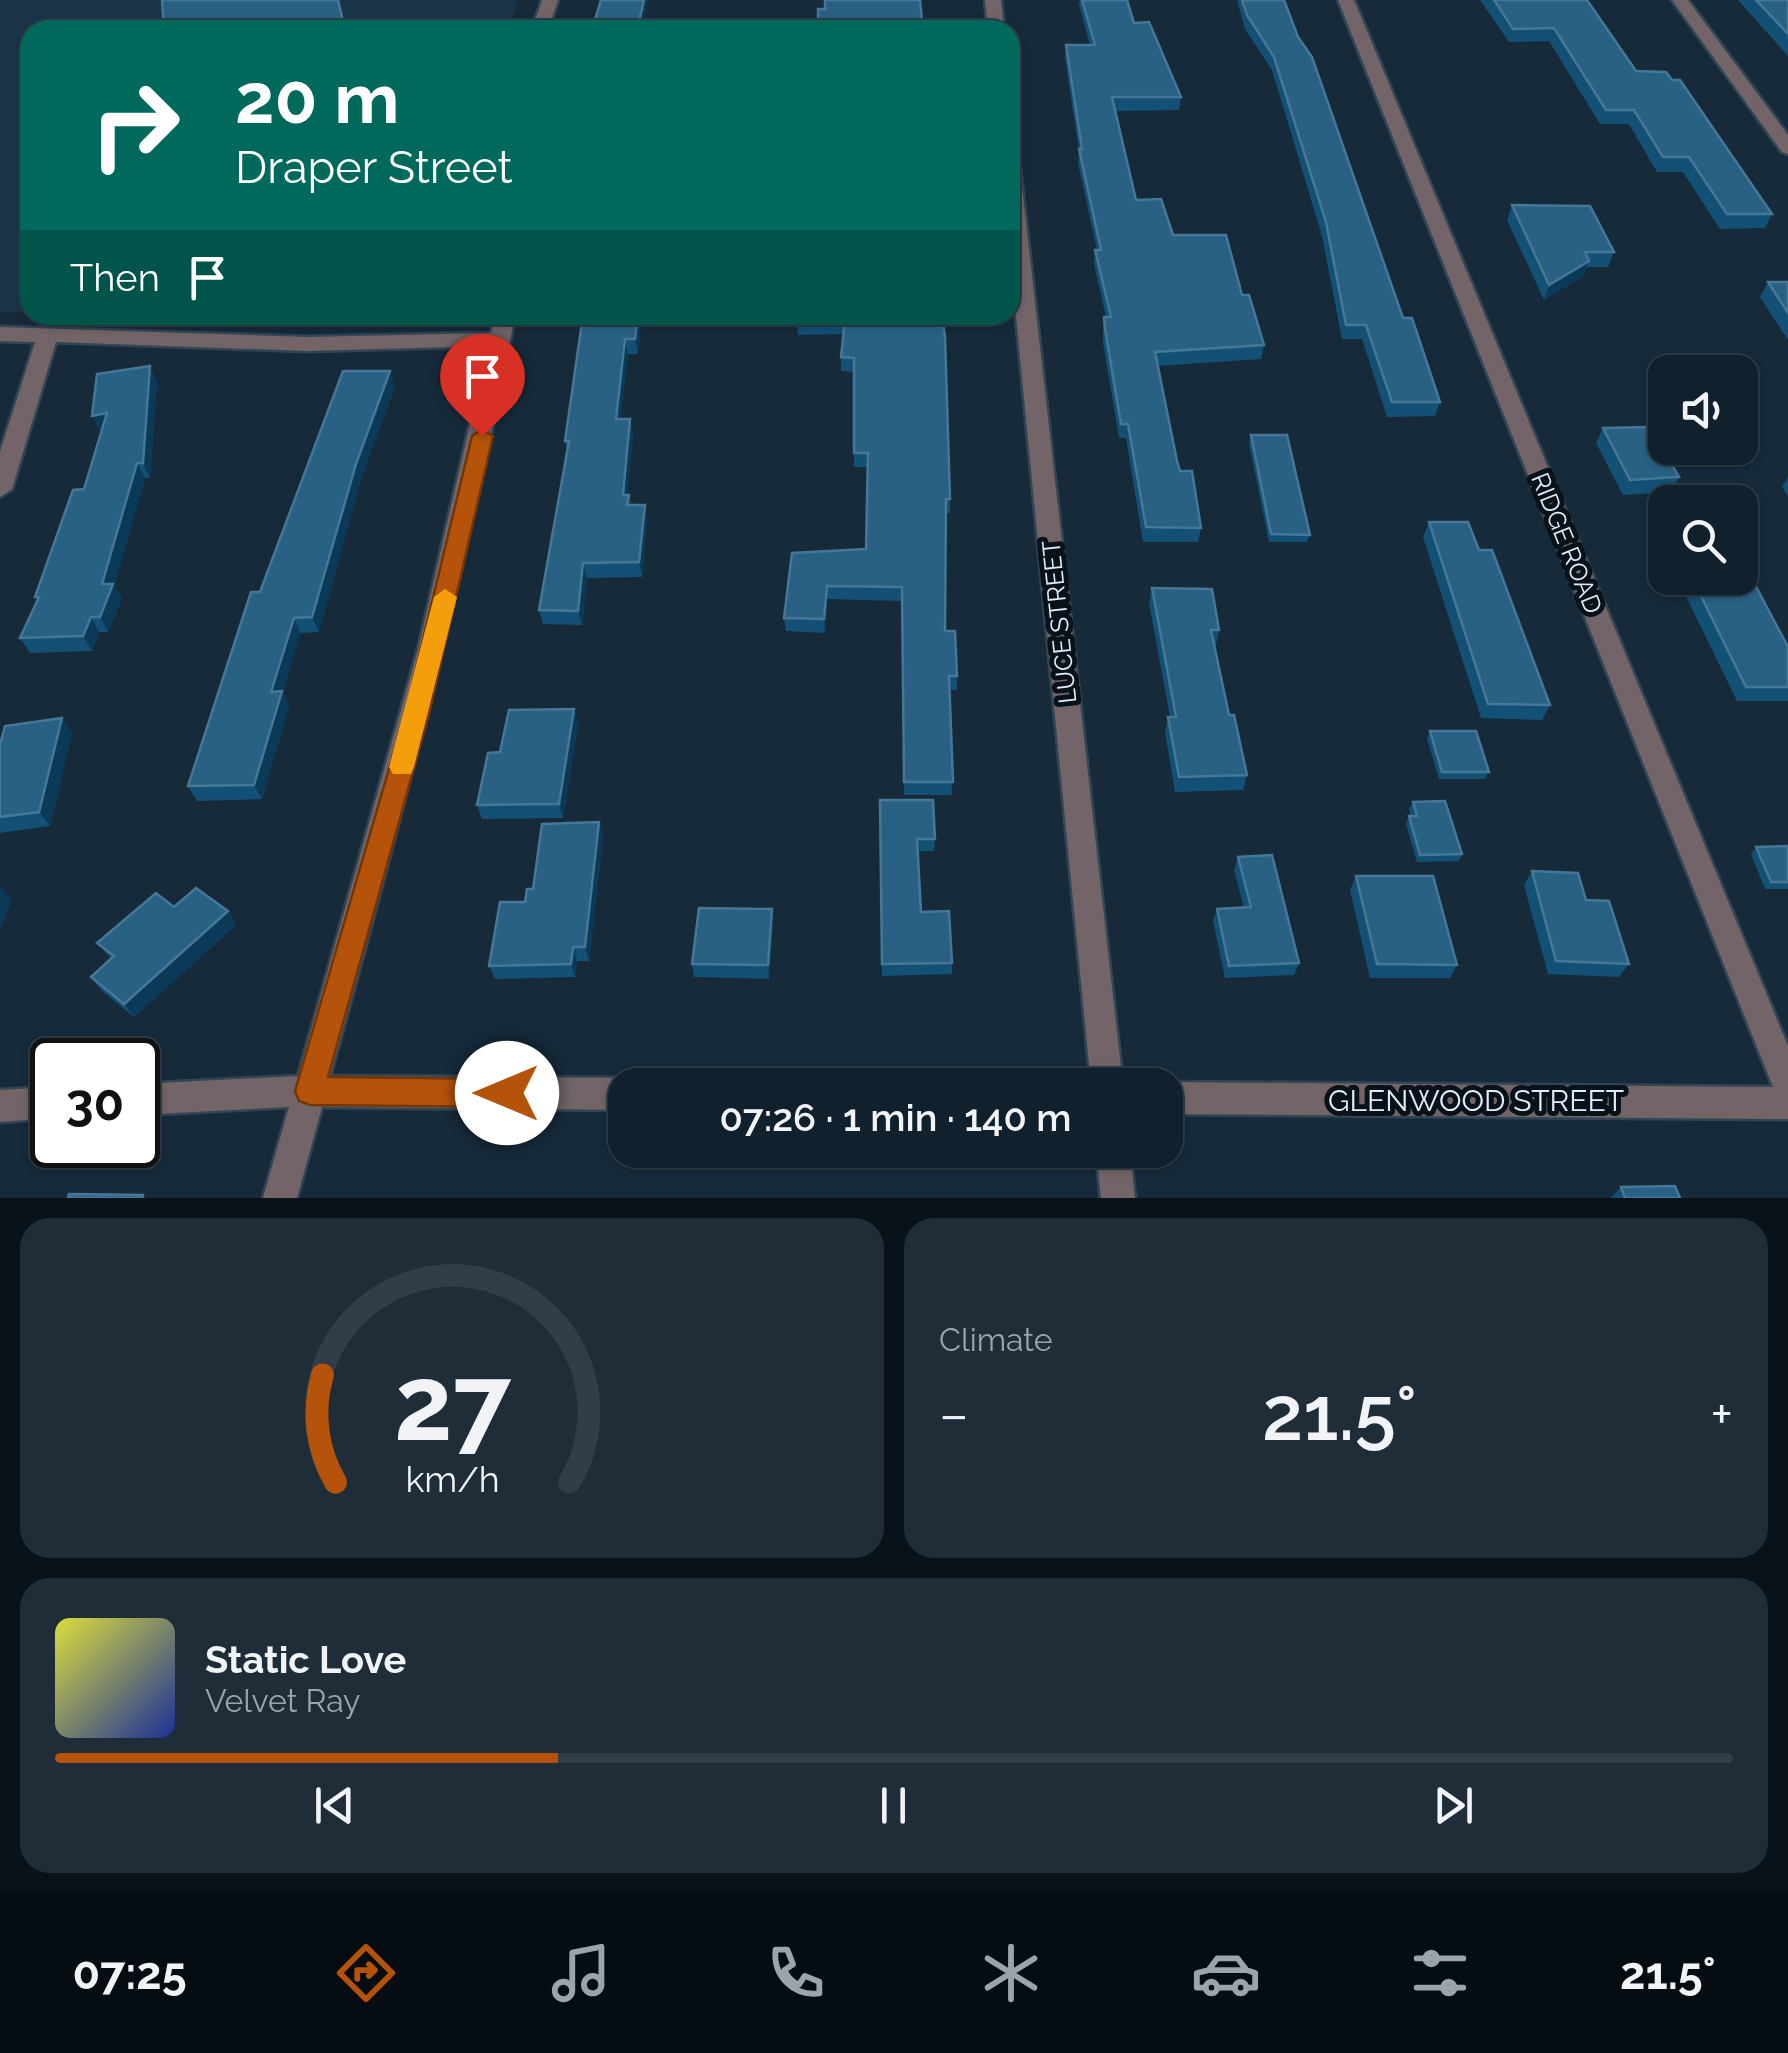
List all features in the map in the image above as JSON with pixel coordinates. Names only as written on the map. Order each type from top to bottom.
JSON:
[{"type":"street","name":"RIDGE ROAD","points":[[1346,0],[1788,1085]]},
{"type":"street","points":[[1680,0],[1788,148]]},
{"type":"street","name":"LUCE STREET","points":[[1020,255],[1105,1068]]},
{"type":"street","points":[[0,334],[308,344],[502,327],[476,468],[417,714],[280,1198]]},
{"type":"street","points":[[0,489],[47,336]]},
{"type":"street","points":[[160,1098],[310,1091],[608,1094]]},
{"type":"street","name":"GLENWOOD STREET","points":[[1183,1098],[1788,1102]]},
{"type":"street","points":[[0,1106],[30,1104]]},
{"type":"street","points":[[1116,1168],[1118,1198]]},
{"type":"shaded area","points":[[0,0],[518,0],[512,20],[20,20],[20,312],[0,312]]},
{"type":"building","points":[[162,0],[338,0],[343,20],[163,20]]},
{"type":"building","points":[[601,0],[644,0],[639,20],[595,20]]},
{"type":"building","points":[[825,0],[920,0],[922,20],[818,20],[818,9],[825,9]]},
{"type":"building","points":[[1082,0],[1127,0],[1134,23],[1149,22],[1181,97],[1112,97],[1136,200],[1161,199],[1173,235],[1226,235],[1242,295],[1249,295],[1264,345],[1155,352],[1177,461],[1180,471],[1192,471],[1201,528],[1146,527],[1128,424],[1121,424],[1105,329],[1104,317],[1111,317],[1095,250],[1101,250],[1079,149],[1066,45],[1095,45]]},
{"type":"building","points":[[1242,0],[1284,0],[1298,37],[1312,57],[1403,318],[1412,318],[1440,402],[1392,402],[1366,325],[1346,325],[1326,222],[1274,57]]},
{"type":"building","points":[[1494,0],[1587,0],[1636,71],[1666,72],[1672,80],[1680,80],[1772,214],[1727,214],[1689,157],[1663,157],[1634,110],[1606,110],[1554,28],[1513,29]]},
{"type":"building","points":[[1756,0],[1788,0],[1788,34]]},
{"type":"building","points":[[1512,205],[1590,206],[1614,252],[1585,252],[1589,261],[1549,285]]},
{"type":"building","points":[[1768,282],[1788,282],[1788,313]]},
{"type":"building","points":[[582,325],[637,325],[635,339],[625,339],[616,419],[630,419],[623,495],[629,495],[627,505],[645,505],[639,562],[583,563],[578,611],[539,610],[569,441],[565,441]]},
{"type":"building","points":[[844,325],[943,325],[950,499],[946,499],[945,631],[955,631],[957,676],[949,676],[953,782],[904,782],[902,587],[827,586],[824,619],[784,618],[792,553],[866,549],[868,453],[854,453],[854,358],[841,357]]},
{"type":"building","points":[[150,366],[143,463],[137,463],[102,584],[113,584],[100,617],[91,617],[83,636],[20,638],[39,597],[35,597],[73,490],[84,489],[107,413],[92,416],[97,374]]},
{"type":"building","points":[[343,371],[390,371],[356,464],[312,617],[294,618],[271,692],[282,691],[254,785],[188,786],[251,592],[260,592]]},
{"type":"building","points":[[1648,427],[1648,465],[1672,465],[1679,477],[1630,480],[1603,428]]},
{"type":"building","points":[[1251,435],[1287,435],[1310,535],[1271,534]]},
{"type":"building","points":[[1429,522],[1468,522],[1479,550],[1492,550],[1550,705],[1488,704]]},
{"type":"building","points":[[1152,588],[1212,589],[1219,630],[1211,630],[1229,715],[1234,715],[1247,775],[1179,777],[1168,717],[1176,717]]},
{"type":"building","points":[[1758,590],[1788,647],[1788,687],[1746,687],[1700,595],[1758,595]]},
{"type":"building","points":[[574,709],[559,804],[477,805],[488,753],[500,752],[509,710]]},
{"type":"building","points":[[62,718],[39,812],[0,817],[0,745],[5,726]]},
{"type":"building","points":[[1430,731],[1476,731],[1489,772],[1442,772]]},
{"type":"building","points":[[880,800],[933,800],[935,839],[917,839],[921,912],[949,911],[952,963],[882,964]]},
{"type":"building","points":[[1445,801],[1462,854],[1420,855],[1409,816],[1417,816],[1413,802]]},
{"type":"building","points":[[599,822],[585,947],[573,947],[571,964],[489,966],[500,902],[525,902],[527,889],[533,889],[542,824]]},
{"type":"building","points":[[1788,846],[1788,882],[1771,882],[1756,847]]},
{"type":"building","points":[[1272,855],[1299,963],[1229,966],[1217,909],[1251,907],[1238,857]]},
{"type":"building","points":[[1532,871],[1578,873],[1586,900],[1609,901],[1629,964],[1556,961]]},
{"type":"building","points":[[1356,876],[1433,876],[1457,965],[1377,964]]},
{"type":"building","points":[[196,888],[228,911],[124,1004],[91,977],[114,956],[97,943],[156,893],[174,907]]},
{"type":"building","points":[[699,908],[772,909],[768,965],[692,964]]},
{"type":"building","points":[[1675,1186],[1680,1198],[1625,1198],[1621,1187]]},
{"type":"building","points":[[69,1194],[143,1195],[68,1198]]},
{"type":"slow traffic","points":[[402,767],[445,597]]},
{"type":"route","points":[[482,436],[417,714],[310,1091],[507,1093]]}]
